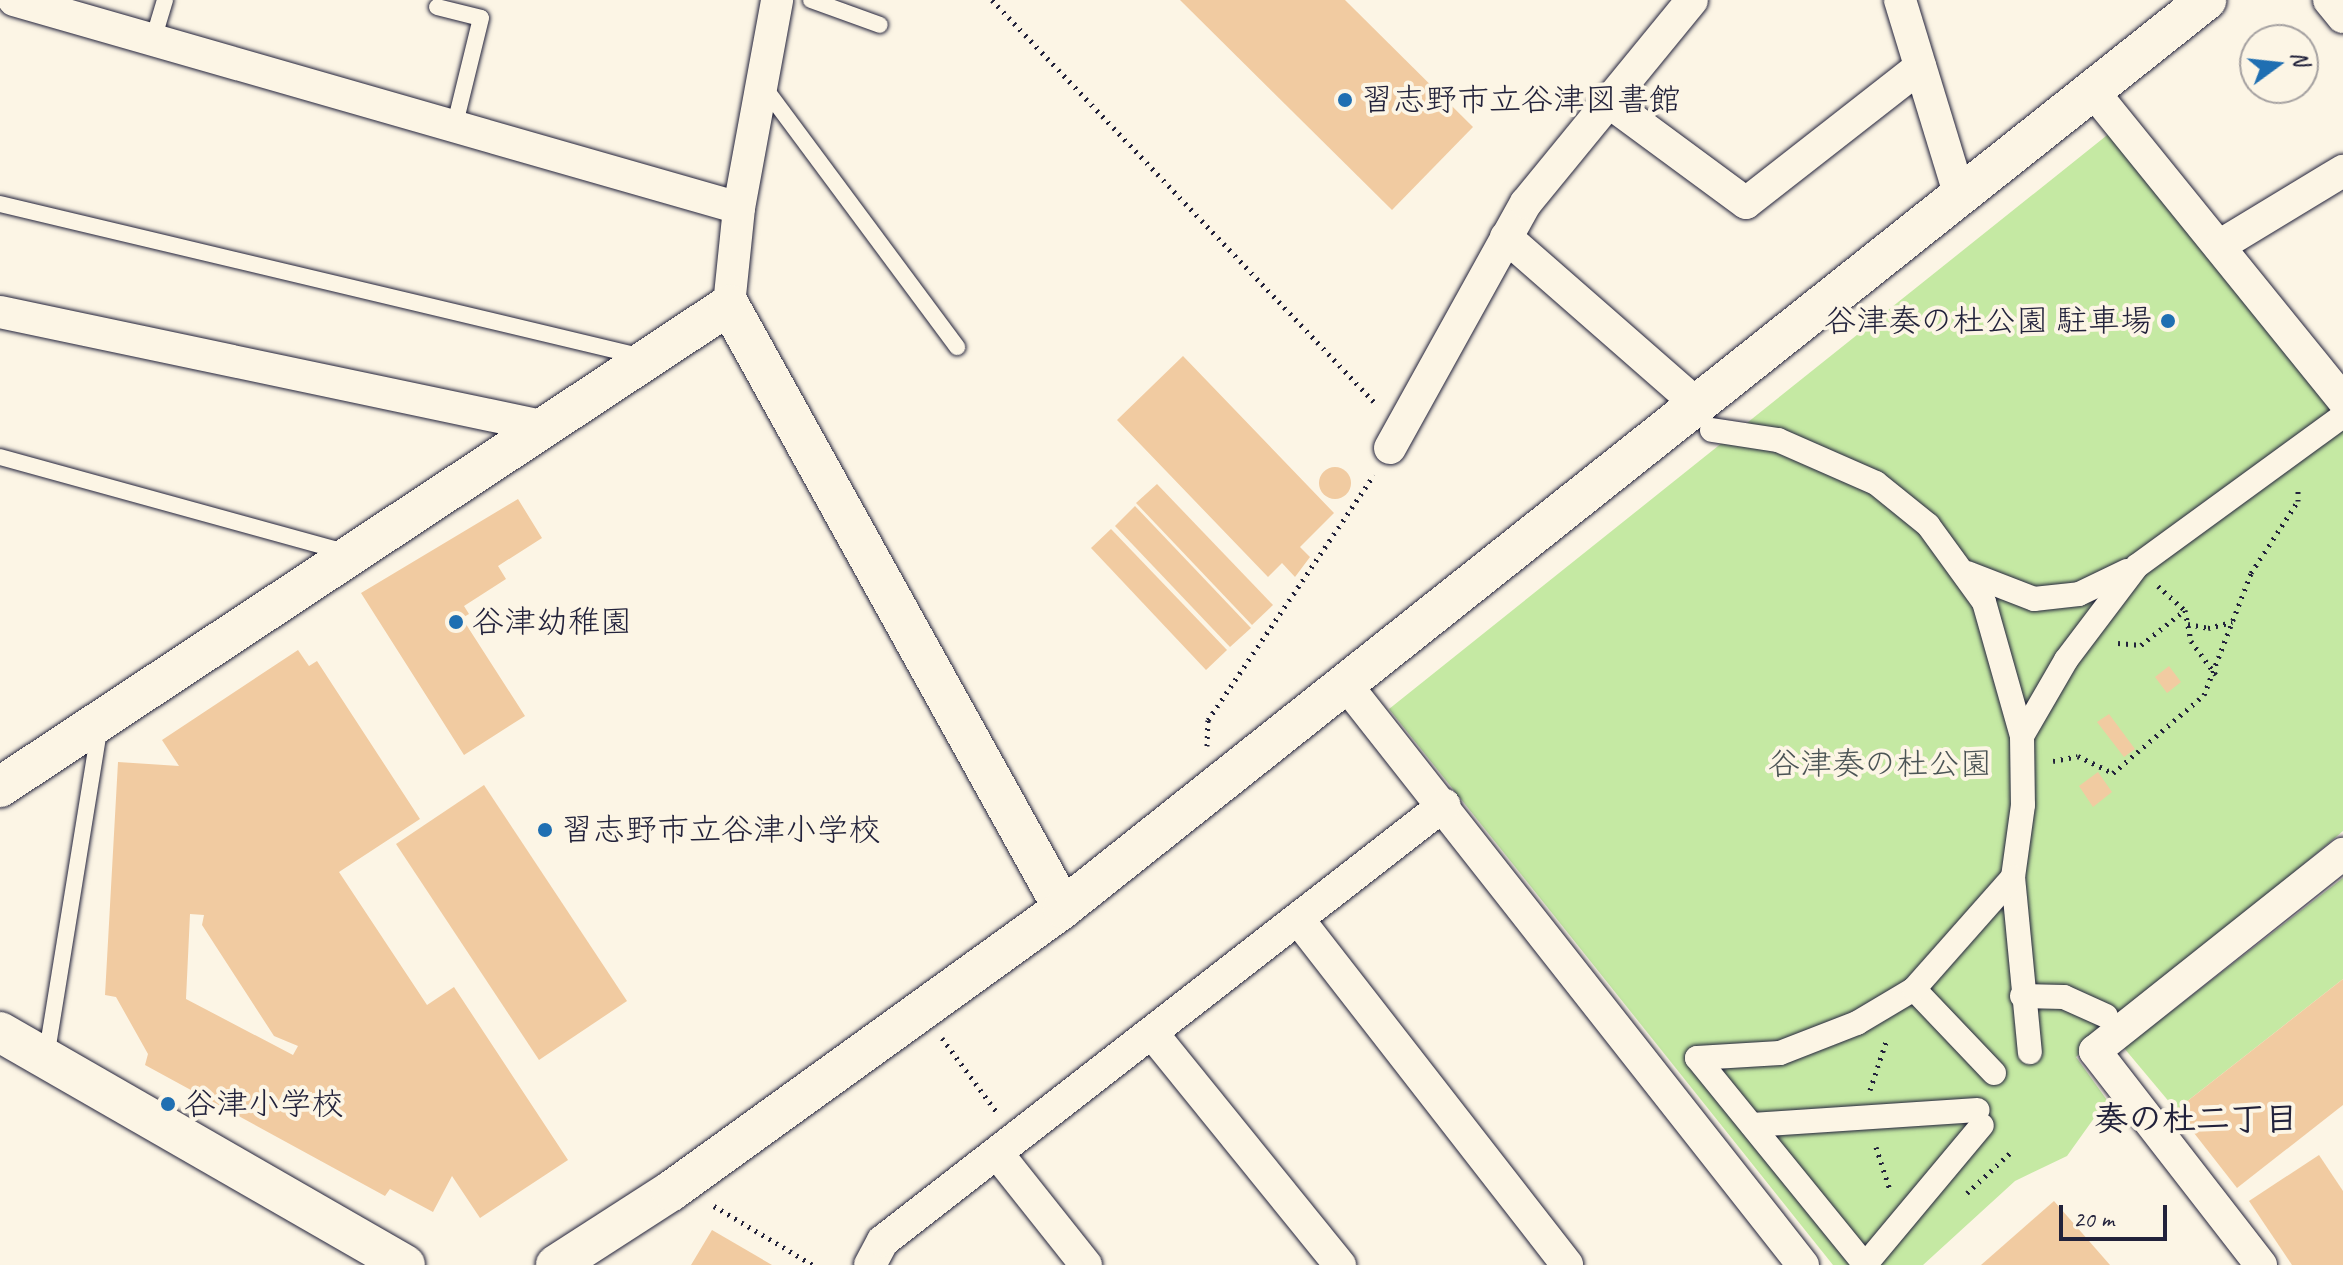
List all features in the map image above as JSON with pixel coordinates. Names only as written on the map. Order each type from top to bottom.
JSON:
[{"type":"street","points":[[14,0],[58,6],[153,40],[455,124],[739,208]]},
{"type":"street","points":[[777,0],[764,87],[739,208],[729,305],[1063,908]]},
{"type":"street","points":[[1396,439],[1506,237],[1692,0]]},
{"type":"street","points":[[1900,0],[1960,196]]},
{"type":"street","points":[[556,1265],[671,1191],[1063,908],[1344,682],[1705,417],[1960,196],[2206,0]]},
{"type":"street","points":[[2329,0],[2343,17]]},
{"type":"street","points":[[1609,102],[1746,203],[1920,67]]},
{"type":"street","points":[[2092,90],[2343,400]]},
{"type":"street","points":[[2219,246],[2343,171]]},
{"type":"street","points":[[1506,237],[1705,417],[1778,440],[1876,483],[1928,525],[1967,573],[1993,622],[2022,736],[2025,766],[2013,877],[2022,996],[2030,1052]]},
{"type":"street","points":[[0,787],[729,305]]},
{"type":"street","points":[[0,312],[546,427]]},
{"type":"street","points":[[1967,573],[2034,599],[2056,598],[2137,566],[2298,453],[2343,416]]},
{"type":"street","points":[[2022,736],[2083,639],[2137,566]]},
{"type":"street","points":[[1344,682],[1444,805],[1803,1265]]},
{"type":"street","points":[[870,1265],[883,1241],[1444,805]]},
{"type":"street","points":[[2261,1265],[2095,1051],[2343,854]]},
{"type":"street","points":[[1752,1125],[1980,1117],[1865,1265],[1697,1058],[1738,1059],[1791,1049],[1857,1023],[1914,989],[2013,877]]},
{"type":"street","points":[[1298,919],[1561,1262]]},
{"type":"street","points":[[1914,989],[1994,1073]]},
{"type":"street","points":[[2022,996],[2064,997],[2106,1016]]},
{"type":"street","points":[[0,1032],[405,1265]]},
{"type":"street","points":[[1152,1033],[1340,1265]]},
{"type":"street","points":[[1006,1145],[1086,1265]]},
{"type":"lane","points":[[153,40],[165,0]]},
{"type":"lane","points":[[811,0],[880,25]]},
{"type":"lane","points":[[437,7],[481,18],[455,124]]},
{"type":"lane","points":[[764,87],[957,347]]},
{"type":"lane","points":[[0,204],[649,358]]},
{"type":"lane","points":[[0,457],[353,554]]},
{"type":"lane","points":[[46,1059],[100,720]]},
{"type":"path","points":[[992,0],[1396,439],[1208,720],[1206,755],[1222,778]]},
{"type":"path","points":[[2025,766],[2078,756],[2113,773],[2179,720],[2217,675],[2251,573],[2298,501],[2298,453]]},
{"type":"path","points":[[2137,566],[2185,610],[2191,641],[2217,675]]},
{"type":"path","points":[[2083,639],[2141,645],[2185,610]]},
{"type":"path","points":[[2188,624],[2208,628],[2233,621]]},
{"type":"path","points":[[941,1036],[1006,1145]]},
{"type":"path","points":[[705,1201],[813,1265]]},
{"type":"green space","name":"谷津奏の杜公園","points":[[2111,132],[2343,426],[2343,831],[2076,1057],[2107,1100],[2067,1156],[2015,1181],[1923,1265],[1833,1265],[1389,709]]},
{"type":"green space","points":[[2343,878],[2343,979],[2176,1110],[2124,1048]]},
{"type":"building","points":[[1180,0],[1345,0],[1473,127],[1392,210]]},
{"type":"building","points":[[1183,356],[1334,513],[1300,547],[1310,557],[1295,577],[1282,563],[1268,577],[1117,420]]},
{"type":"building","points":[[1335,467],[1346,472],[1351,483],[1346,494],[1335,499],[1324,494],[1319,483],[1324,472]]},
{"type":"building","points":[[1157,484],[1273,605],[1252,625],[1136,503]]},
{"type":"building","points":[[518,499],[542,538],[498,566],[506,579],[464,606],[469,614],[462,618],[525,716],[464,755],[361,593]]},
{"type":"building","points":[[1135,506],[1251,628],[1230,647],[1115,526]]},
{"type":"building","points":[[1111,529],[1227,650],[1206,670],[1091,548]]},
{"type":"building","points":[[298,650],[309,666],[317,661],[420,819],[339,872],[427,1005],[454,987],[568,1160],[480,1218],[452,1176],[433,1212],[390,1189],[385,1196],[145,1065],[148,1054],[116,997],[105,995],[118,762],[179,766],[162,740]],"holes":[[[190,914],[204,915],[202,925],[274,1036],[298,1046],[293,1055],[186,999]]]},
{"type":"building","points":[[2169,666],[2181,682],[2167,693],[2155,677]]},
{"type":"building","points":[[2109,714],[2135,749],[2124,757],[2097,722]]},
{"type":"building","points":[[2098,772],[2112,792],[2093,807],[2079,786]]},
{"type":"building","points":[[484,785],[627,1001],[539,1060],[396,844]]},
{"type":"building","points":[[2343,979],[2343,1105],[2237,1188],[2176,1110]]},
{"type":"building","points":[[2319,1155],[2343,1191],[2343,1265],[2292,1265],[2249,1201]]},
{"type":"building","points":[[2054,1201],[2110,1265],[1981,1265]]},
{"type":"building","points":[[712,1230],[772,1265],[691,1265]]},
{"type":"place","name":"習志野市立谷津図書館","points":[[1345,100]]},
{"type":"place","name":"谷津奏の杜公園 駐車場","points":[[2168,321]]},
{"type":"place","name":"谷津幼稚園","points":[[456,622]]},
{"type":"place","name":"習志野市立谷津小学校","points":[[545,830]]},
{"type":"place","name":"谷津小学校","points":[[168,1104]]},
{"type":"district","name":"奏の杜二丁目","points":[[2196,1119]]}]
